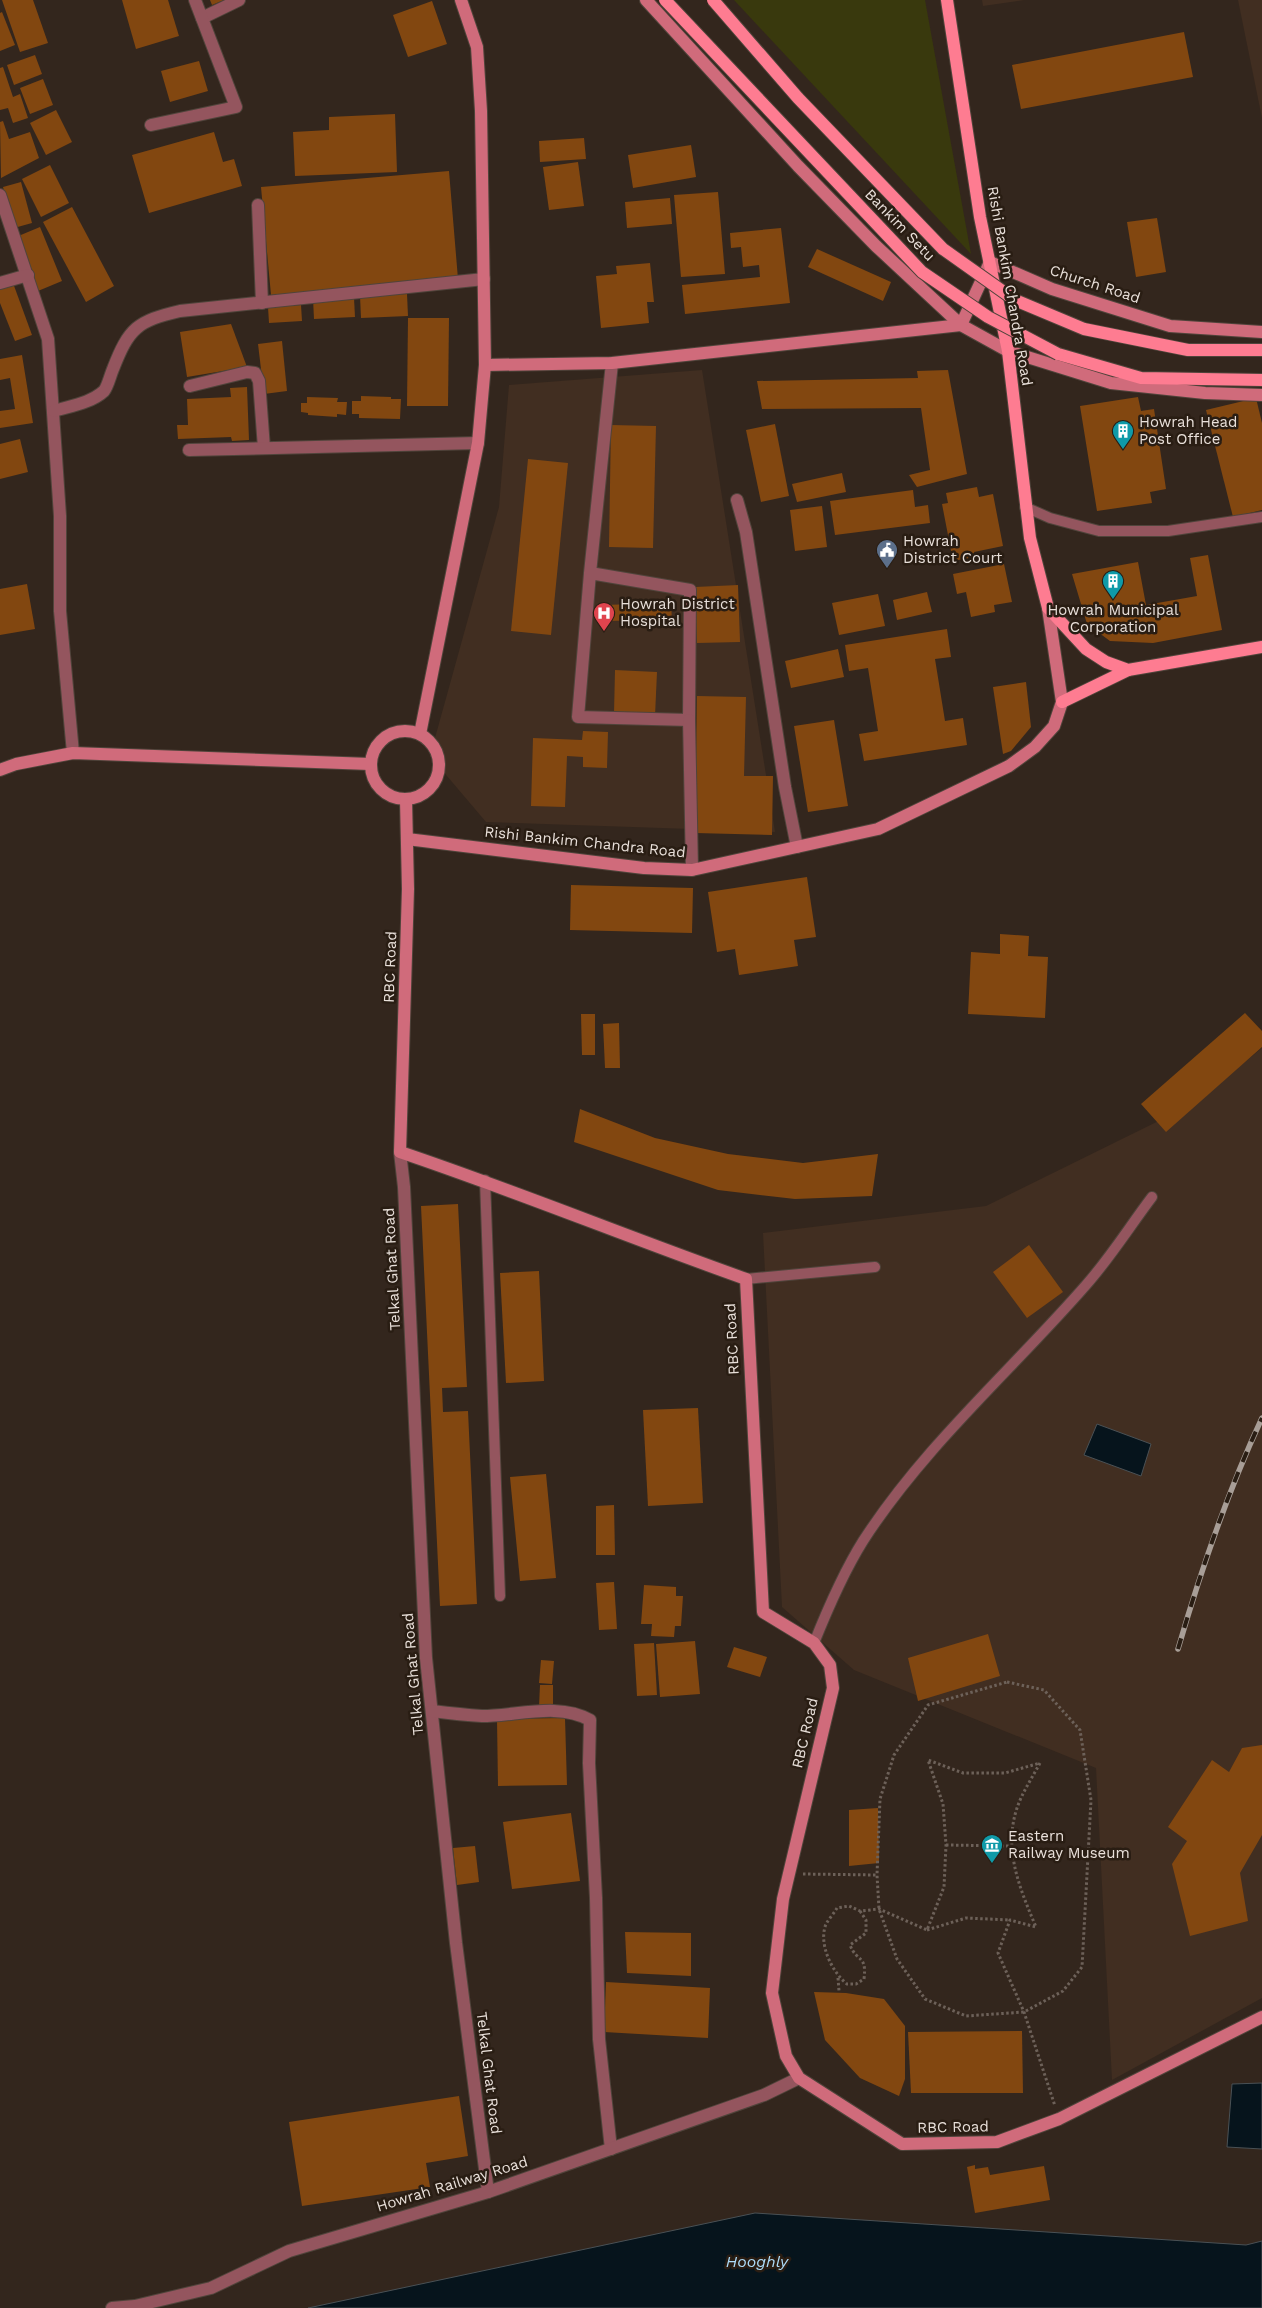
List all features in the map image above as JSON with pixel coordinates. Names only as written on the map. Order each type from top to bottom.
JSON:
[{"type":"main road","points":[[420,734],[478,443],[485,365],[481,111],[477,47],[461,0]]},
{"type":"main road","points":[[646,0],[798,166],[876,246],[961,325],[1008,351],[1111,383],[1205,393],[1262,395]]},
{"type":"main road","name":"Bankim Setu","points":[[665,0],[922,272],[988,317],[1058,354],[1141,378],[1262,380]]},
{"type":"main road","name":"Bankim Setu","points":[[713,0],[798,98],[943,249],[1015,300],[1084,329],[1188,350],[1262,350]]},
{"type":"main road","name":"Rishi Bankim Chandra Road","points":[[407,839],[644,868],[692,870],[878,828],[1010,766],[1035,747],[1054,726],[1062,702],[1048,608],[1030,538],[1008,351],[980,217],[946,0]]},
{"type":"main road","points":[[961,325],[990,262]]},
{"type":"main road","name":"Church Road","points":[[990,262],[1052,289],[1170,326],[1262,332]]},
{"type":"main road","points":[[485,365],[612,362],[961,325]]},
{"type":"main road","name":"Rishi Bankim Chandra Road","points":[[1048,608],[1086,649],[1106,662],[1128,670]]},
{"type":"main road","points":[[1062,702],[1128,670],[1262,647]]},
{"type":"main road","points":[[404,731],[420,734],[430,741],[440,762],[435,784],[418,798],[406,800],[385,794],[377,786],[370,764],[378,743],[387,736],[404,731]]},
{"type":"main road","points":[[0,770],[16,764],[73,753],[370,764]]},
{"type":"main road","name":"RBC Road","points":[[400,1152],[408,890],[406,800]]},
{"type":"main road","points":[[400,1152],[485,1180],[660,1249],[746,1279]]},
{"type":"main road","name":"RBC Road","points":[[746,1279],[763,1612],[814,1643],[830,1665],[833,1688],[783,1900],[772,1993],[786,2056],[799,2078],[902,2144],[997,2142],[1059,2119],[1262,2017]]},
{"type":"street","points":[[150,125],[236,107],[195,0]]},
{"type":"street","points":[[202,18],[239,0]]},
{"type":"street","points":[[0,195],[48,339],[60,516],[60,610],[73,753]]},
{"type":"street","points":[[258,205],[262,303]]},
{"type":"street","points":[[0,283],[28,275]]},
{"type":"street","points":[[54,411],[87,401],[105,390],[123,345],[138,324],[160,316],[180,311],[484,279]]},
{"type":"street","points":[[612,362],[590,574],[578,718],[689,720]]},
{"type":"street","points":[[190,386],[247,372],[255,373],[259,381],[264,448]]},
{"type":"street","points":[[189,450],[478,443]]},
{"type":"street","points":[[738,500],[746,532],[785,786],[798,847]]},
{"type":"street","points":[[590,574],[690,590],[689,720],[692,870]]},
{"type":"street","name":"Telkal Ghat Road","points":[[400,1152],[404,1187],[426,1658],[456,1943],[488,2192]]},
{"type":"street","points":[[432,1711],[483,1716],[514,1712],[563,1712],[579,1714],[590,1720],[589,1763],[596,1898],[598,2039],[611,2149]]},
{"type":"street","name":"Howrah Railway Road","points":[[112,2308],[135,2306],[211,2288],[289,2251],[488,2192],[764,2095],[799,2078]]},
{"type":"lane","points":[[1025,507],[1050,518],[1099,531],[1168,531],[1262,517]]},
{"type":"lane","points":[[485,1180],[500,1596]]},
{"type":"lane","points":[[814,1643],[836,1588],[863,1540],[909,1479],[972,1405],[1087,1284],[1152,1197]]},
{"type":"lane","points":[[746,1279],[875,1267]]},
{"type":"path","points":[[1007,1682],[1044,1690],[1080,1730],[1091,1800],[1082,1967],[1064,1991],[1024,2012],[966,2016],[925,1998],[897,1959],[879,1909],[877,1875],[880,1799],[894,1756],[928,1704],[1007,1682]]},
{"type":"path","points":[[839,1991],[838,1977],[825,1948],[826,1926],[837,1908],[849,1906],[860,1911],[879,1909],[927,1930],[966,1918],[1010,1920],[1036,1927],[1017,1880],[1010,1846],[1017,1808],[1040,1763],[1005,1773],[963,1774],[928,1760],[942,1804],[946,1845],[944,1886],[927,1930]]},
{"type":"path","points":[[946,1845],[1010,1846]]},
{"type":"path","points":[[789,1874],[877,1875]]},
{"type":"path","points":[[838,1977],[847,1984],[856,1984],[864,1979],[866,1966],[860,1957],[853,1953],[850,1945],[866,1933],[866,1920],[860,1911]]},
{"type":"path","points":[[1010,1920],[998,1953],[1024,2012],[1059,2119]]},
{"type":"shaded area","points":[[734,0],[925,0],[971,254]]},
{"type":"shaded area","points":[[982,0],[1024,0],[983,6]]},
{"type":"shaded area","points":[[1238,0],[1262,0],[1262,118]]},
{"type":"shaded area","name":"Howrah District Hospital","points":[[702,370],[775,832],[486,822],[430,756],[499,507],[509,385]]},
{"type":"shaded area","points":[[1262,1048],[1262,1998],[1112,2080],[1096,1768],[854,1670],[782,1607],[763,1233],[986,1206],[1193,1104]]},
{"type":"water","points":[[1097,1424],[1151,1444],[1141,1476],[1084,1455]]},
{"type":"water","points":[[1262,2083],[1262,2149],[1227,2147],[1232,2084]]},
{"type":"water","name":"Hooghly","points":[[755,2213],[1246,2245],[1262,2241],[1262,2308],[308,2308]]},
{"type":"building","points":[[2,0],[33,0],[48,43],[20,52]]},
{"type":"building","points":[[122,0],[168,0],[179,36],[136,49]]},
{"type":"building","points":[[210,0],[224,0],[212,5]]},
{"type":"building","points":[[432,1],[447,44],[408,57],[393,15]]},
{"type":"building","points":[[2,12],[15,45],[0,51],[0,13]]},
{"type":"building","points":[[1184,32],[1193,77],[1021,109],[1012,65]]},
{"type":"building","points":[[35,55],[42,74],[14,85],[7,65]]},
{"type":"building","points":[[199,61],[208,91],[170,102],[161,71]]},
{"type":"building","points":[[3,67],[13,97],[20,94],[28,118],[13,123],[8,108],[0,110],[0,68]]},
{"type":"building","points":[[43,79],[53,105],[30,114],[20,88]]},
{"type":"building","points":[[56,110],[72,142],[46,155],[30,123]]},
{"type":"building","points":[[395,114],[397,172],[295,176],[293,132],[329,130],[329,117]]},
{"type":"building","points":[[3,121],[9,139],[30,132],[39,158],[1,178],[0,122]]},
{"type":"building","points":[[214,132],[223,162],[234,159],[242,186],[149,213],[132,155]]},
{"type":"building","points":[[584,138],[586,159],[540,162],[539,141]]},
{"type":"building","points":[[691,145],[696,177],[633,188],[628,155]]},
{"type":"building","points":[[578,162],[584,206],[549,210],[543,167]]},
{"type":"building","points":[[50,165],[69,203],[41,217],[22,179]]},
{"type":"building","points":[[449,171],[458,279],[271,295],[261,187]]},
{"type":"building","points":[[21,182],[32,223],[14,228],[3,187]]},
{"type":"building","points":[[718,192],[725,274],[681,277],[674,195]]},
{"type":"building","points":[[670,198],[672,224],[627,228],[625,202]]},
{"type":"building","points":[[72,207],[114,286],[86,302],[43,222]]},
{"type":"building","points":[[1157,218],[1166,272],[1136,277],[1127,222]]},
{"type":"building","points":[[40,227],[62,281],[38,291],[16,237]]},
{"type":"building","points":[[781,228],[790,303],[685,314],[682,285],[760,277],[759,265],[743,267],[741,247],[731,248],[730,233]]},
{"type":"building","points":[[817,249],[891,282],[883,301],[808,267]]},
{"type":"building","points":[[650,263],[654,302],[647,302],[649,323],[601,328],[596,276],[617,274],[616,266]]},
{"type":"building","points":[[13,283],[32,335],[15,341],[0,303],[0,288]]},
{"type":"building","points":[[407,294],[408,316],[361,318],[360,296]]},
{"type":"building","points":[[354,298],[355,317],[314,319],[313,299]]},
{"type":"building","points":[[301,305],[302,321],[269,323],[268,307]]},
{"type":"building","points":[[408,318],[449,318],[448,406],[407,406]]},
{"type":"building","points":[[231,324],[247,367],[187,377],[180,332]]},
{"type":"building","points":[[282,341],[287,391],[264,394],[258,344]]},
{"type":"building","points":[[22,355],[33,423],[0,428],[0,411],[15,409],[10,378],[0,380],[0,359]]},
{"type":"building","points":[[948,370],[967,474],[917,487],[909,475],[930,470],[921,408],[762,409],[757,381],[918,378],[917,371]]},
{"type":"building","points":[[247,387],[249,440],[232,441],[231,437],[178,439],[177,425],[188,425],[187,399],[231,397],[230,388]]},
{"type":"building","points":[[361,396],[401,399],[400,419],[359,418],[359,414],[352,414],[352,401],[361,401]]},
{"type":"building","points":[[307,397],[338,398],[337,402],[347,402],[346,415],[337,414],[337,417],[308,415],[308,413],[301,412],[301,403],[307,403]]},
{"type":"building","name":"Howrah Head Post Office","points":[[1138,397],[1141,411],[1154,409],[1166,489],[1150,492],[1152,503],[1097,511],[1080,406]]},
{"type":"building","points":[[1256,398],[1262,423],[1262,510],[1233,517],[1206,410]]},
{"type":"building","points":[[775,424],[789,496],[761,502],[746,430]]},
{"type":"building","points":[[611,425],[656,426],[653,548],[609,547]]},
{"type":"building","points":[[20,439],[28,472],[0,479],[0,444]]},
{"type":"building","points":[[528,459],[568,463],[551,635],[511,631]]},
{"type":"building","points":[[842,473],[846,492],[797,502],[792,484]]},
{"type":"building","points":[[977,487],[979,497],[993,494],[1003,546],[974,552],[975,557],[953,561],[942,504],[948,503],[946,493]]},
{"type":"building","points":[[913,490],[915,507],[928,505],[930,523],[835,535],[830,501]]},
{"type":"building","points":[[822,506],[827,547],[795,551],[790,510]]},
{"type":"building","name":"Howrah Municipal Corporation","points":[[1208,555],[1222,630],[1153,643],[1110,641],[1087,624],[1072,574],[1138,562],[1146,605],[1197,596],[1190,558]]},
{"type":"building","points":[[1004,564],[1012,602],[994,605],[995,612],[971,617],[966,592],[957,594],[953,574]]},
{"type":"building","points":[[27,584],[35,629],[0,635],[0,589]]},
{"type":"building","points":[[738,585],[740,642],[697,643],[695,587]]},
{"type":"building","points":[[927,592],[932,612],[897,620],[893,600]]},
{"type":"building","points":[[878,594],[885,626],[839,635],[832,603]]},
{"type":"building","points":[[671,603],[672,620],[602,621],[602,605]]},
{"type":"building","points":[[947,629],[951,657],[935,659],[945,721],[963,718],[967,745],[864,761],[859,734],[878,731],[868,668],[849,671],[845,645]]},
{"type":"building","points":[[838,649],[844,677],[791,688],[785,661]]},
{"type":"building","points":[[615,670],[657,672],[655,716],[614,714]]},
{"type":"building","points":[[1026,682],[1031,727],[1011,751],[1003,754],[993,687]]},
{"type":"building","points":[[697,696],[746,697],[744,776],[773,776],[772,835],[695,833]]},
{"type":"building","points":[[834,720],[848,806],[808,812],[794,726]]},
{"type":"building","points":[[583,731],[608,732],[607,768],[583,767],[583,757],[567,756],[565,807],[531,806],[533,738],[582,740]]},
{"type":"building","points":[[807,877],[816,937],[794,940],[798,966],[739,975],[735,949],[717,952],[708,892]]},
{"type":"building","points":[[571,885],[693,888],[692,933],[570,930]]},
{"type":"building","points":[[1000,934],[1029,936],[1028,956],[1048,957],[1045,1018],[968,1014],[971,952],[1000,954]]},
{"type":"building","points":[[1245,1013],[1262,1031],[1262,1047],[1166,1132],[1141,1104]]},
{"type":"building","points":[[581,1014],[595,1014],[595,1055],[582,1055]]},
{"type":"building","points":[[619,1023],[620,1068],[605,1068],[603,1024]]},
{"type":"building","points":[[580,1109],[655,1138],[728,1154],[803,1163],[878,1154],[872,1196],[795,1199],[718,1190],[574,1142]]},
{"type":"building","points":[[458,1204],[467,1387],[442,1388],[443,1412],[468,1411],[477,1604],[440,1606],[421,1206]]},
{"type":"building","points":[[1029,1245],[1063,1292],[1027,1318],[993,1272]]},
{"type":"building","points":[[539,1271],[544,1381],[506,1383],[500,1273]]},
{"type":"building","points":[[698,1408],[703,1503],[648,1506],[643,1410]]},
{"type":"building","points":[[546,1474],[556,1578],[520,1581],[510,1477]]},
{"type":"building","points":[[614,1505],[615,1555],[596,1555],[596,1506]]},
{"type":"building","points":[[614,1582],[617,1629],[599,1630],[596,1583]]},
{"type":"building","points":[[644,1585],[676,1587],[676,1596],[683,1596],[681,1626],[675,1626],[674,1637],[651,1636],[652,1624],[641,1624]]},
{"type":"building","points":[[988,1634],[1000,1676],[918,1701],[908,1658]]},
{"type":"building","points":[[695,1641],[700,1694],[660,1697],[656,1644]]},
{"type":"building","points":[[654,1643],[657,1695],[637,1696],[634,1644]]},
{"type":"building","points":[[734,1647],[767,1657],[760,1677],[727,1667]]},
{"type":"building","points":[[541,1660],[554,1661],[552,1684],[539,1683]]},
{"type":"building","points":[[540,1685],[553,1685],[553,1707],[539,1707]]},
{"type":"building","points":[[565,1718],[567,1785],[498,1786],[497,1719]]},
{"type":"building","points":[[1262,1745],[1262,1835],[1240,1873],[1248,1921],[1190,1936],[1172,1864],[1187,1841],[1168,1827],[1212,1760],[1229,1772],[1242,1748]]},
{"type":"building","points":[[878,1808],[879,1863],[849,1866],[849,1810]]},
{"type":"building","points":[[571,1813],[580,1881],[512,1889],[503,1822]]},
{"type":"building","points":[[475,1846],[479,1882],[457,1885],[453,1848]]},
{"type":"building","points":[[625,1932],[691,1933],[691,1976],[627,1973]]},
{"type":"building","points":[[606,1982],[710,1988],[708,2038],[604,2032]]},
{"type":"building","points":[[814,1992],[846,1993],[884,1999],[905,2026],[905,2079],[899,2096],[860,2078],[825,2040]]},
{"type":"building","points":[[1022,2031],[1023,2093],[911,2093],[908,2032]]},
{"type":"building","points":[[459,2096],[468,2156],[426,2163],[430,2187],[302,2206],[289,2122]]},
{"type":"building","points":[[975,2165],[975,2169],[988,2167],[990,2175],[1044,2166],[1050,2200],[975,2213],[967,2167]]},
{"type":"railway","points":[[1178,1649],[1216,1532],[1237,1475],[1262,1418]]},
{"type":"place","name":"Howrah Head Post Office","points":[[1123,450]]},
{"type":"place","name":"Howrah District Court","points":[[887,569]]},
{"type":"place","name":"Howrah Municipal Corporation","points":[[1113,600]]},
{"type":"place","name":"Howrah District Hospital","points":[[604,632]]},
{"type":"place","name":"Eastern Railway Museum","points":[[992,1864]]}]
